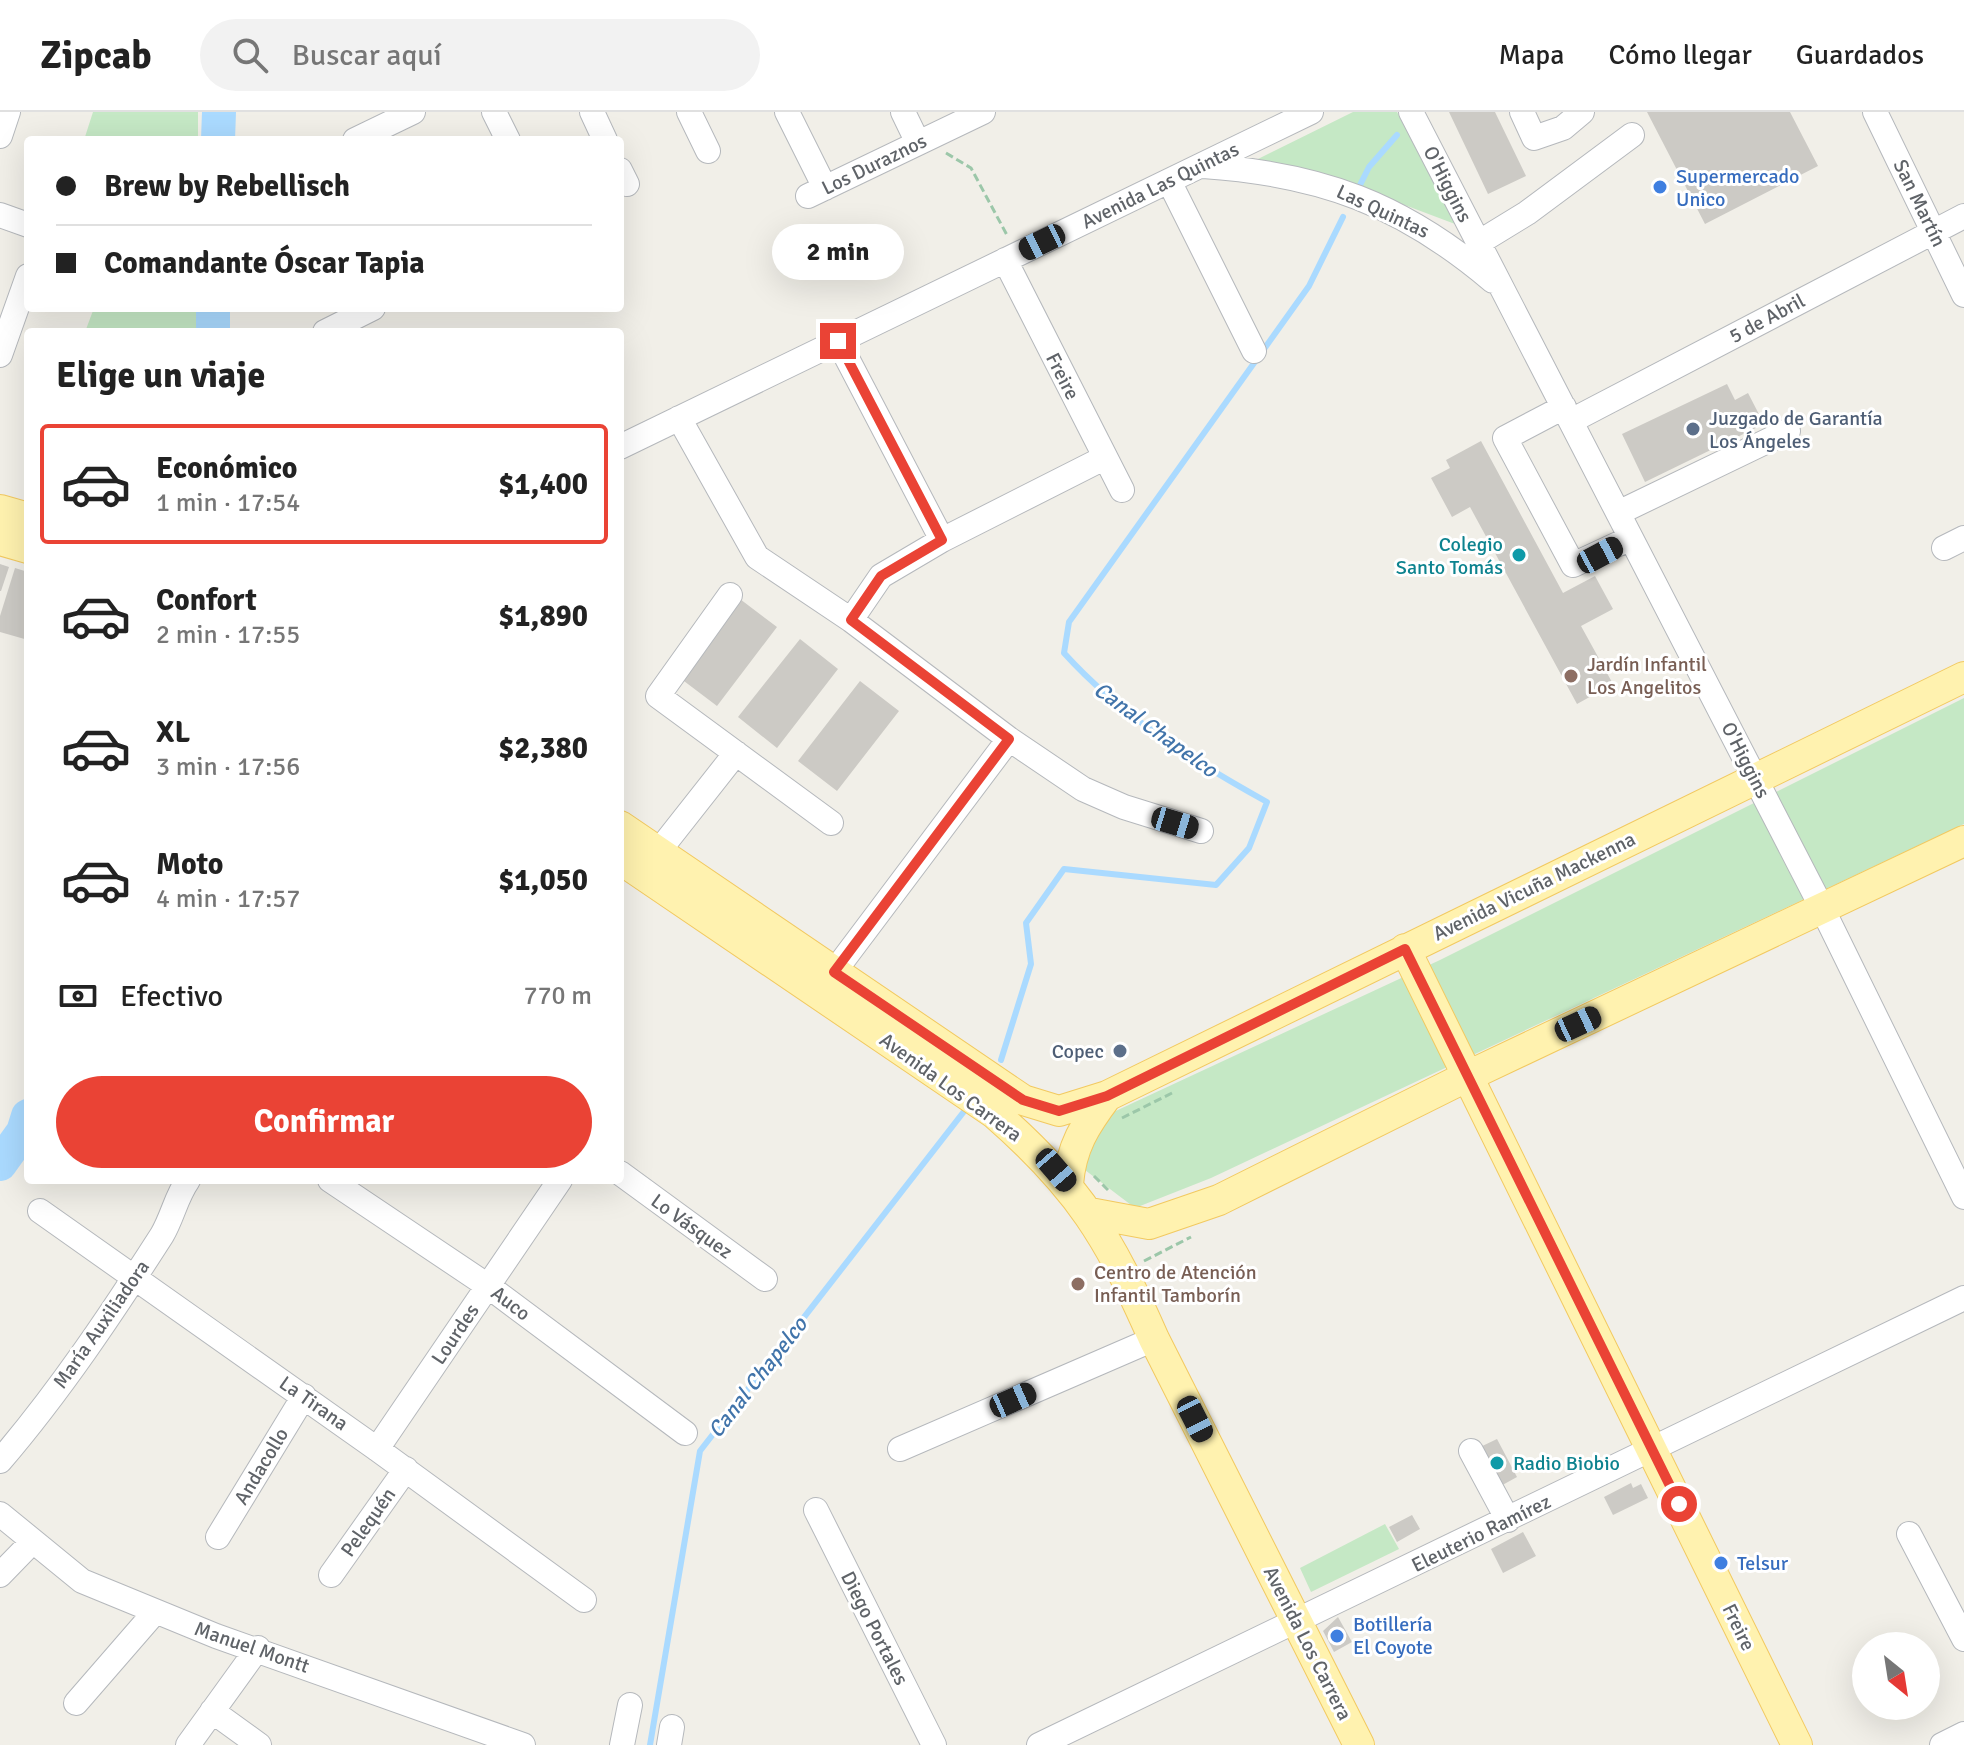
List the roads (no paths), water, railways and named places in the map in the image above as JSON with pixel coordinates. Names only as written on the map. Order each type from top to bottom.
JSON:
[{"type":"main road","points":[[0,510],[24,517]]},
{"type":"main road","points":[[0,540],[24,547]]},
{"type":"main road","name":"Avenida Vicuña Mackenna","points":[[1068,1184],[1078,1134],[1107,1096],[1964,677]]},
{"type":"main road","name":"Avenida Los Carrera","points":[[624,829],[1023,1100],[1059,1111],[1107,1096]]},
{"type":"main road","points":[[1090,1213],[1149,1224],[1219,1200],[1468,1076],[1964,841]]},
{"type":"main road","name":"Avenida Los Carrera","points":[[624,862],[994,1113],[1044,1156],[1068,1184],[1090,1213],[1124,1271],[1154,1339],[1359,1745]]},
{"type":"main road","name":"Freire","points":[[1405,949],[1797,1745]]},
{"type":"street","points":[[0,136],[8,112]]},
{"type":"street","points":[[494,112],[506,136]]},
{"type":"street","points":[[592,112],[603,136]]},
{"type":"street","points":[[689,112],[708,151]]},
{"type":"street","name":"Los Duraznos","points":[[787,112],[816,192],[983,112]]},
{"type":"street","points":[[903,112],[918,143]]},
{"type":"street","name":"Avenida Las Quintas","points":[[624,445],[1311,112]]},
{"type":"street","name":"O'Higgins","points":[[1411,112],[1822,908],[1964,1197]]},
{"type":"street","points":[[1522,112],[1534,138],[1563,128],[1582,112]]},
{"type":"street","name":"San Martín","points":[[1875,112],[1964,295]]},
{"type":"street","points":[[365,136],[405,120]]},
{"type":"street","points":[[1478,243],[1527,213],[1632,135]]},
{"type":"street","name":"Las Quintas","points":[[1201,166],[1284,174],[1364,197],[1436,236],[1502,288]]},
{"type":"street","points":[[1169,181],[1254,351]]},
{"type":"street","points":[[0,215],[24,223]]},
{"type":"street","name":"5 de Abril","points":[[1631,538],[1573,565],[1505,438],[1567,414],[1964,216]]},
{"type":"street","name":"Freire","points":[[1011,258],[1104,458],[1122,490]]},
{"type":"street","points":[[0,355],[24,287]]},
{"type":"street","points":[[333,328],[365,312]]},
{"type":"street","points":[[838,341],[942,540]]},
{"type":"street","points":[[679,418],[757,557],[851,620],[1009,739],[1083,789],[1124,807],[1201,831]]},
{"type":"street","points":[[1618,513],[1788,431]]},
{"type":"street","points":[[851,620],[881,576],[942,540],[1104,458]]},
{"type":"street","points":[[730,595],[658,696],[831,823]]},
{"type":"street","points":[[834,972],[1009,739]]},
{"type":"street","points":[[658,852],[736,753]]},
{"type":"street","name":"Lo Vásquez","points":[[624,1176],[765,1279]]},
{"type":"street","name":"María Auxiliadora","points":[[0,1461],[30,1426],[133,1280],[175,1213],[185,1184]]},
{"type":"street","name":"Auco","points":[[336,1184],[488,1286],[685,1433]]},
{"type":"street","name":"Lourdes","points":[[377,1449],[557,1184]]},
{"type":"street","name":"La Tirana","points":[[40,1211],[133,1280],[304,1396],[584,1600]]},
{"type":"street","name":"Eleuterio Ramírez","points":[[1039,1745],[1964,1298]]},
{"type":"street","points":[[900,1449],[1154,1339]]},
{"type":"street","name":"Andacollo","points":[[218,1537],[304,1396]]},
{"type":"street","points":[[1471,1451],[1508,1520]]},
{"type":"street","name":"Pelequén","points":[[331,1575],[406,1469]]},
{"type":"street","name":"Diego Portales","points":[[816,1510],[934,1745]]},
{"type":"street","name":"Manuel Montt","points":[[0,1514],[82,1581],[155,1612],[523,1745]]},
{"type":"street","points":[[1909,1534],[1964,1639]]},
{"type":"street","points":[[0,1575],[33,1541]]},
{"type":"street","points":[[76,1703],[155,1612]]},
{"type":"street","points":[[188,1745],[258,1648]]},
{"type":"street","points":[[622,1745],[630,1705]]},
{"type":"street","points":[[212,1711],[259,1745]]},
{"type":"street","points":[[1942,1745],[1964,1734]]},
{"type":"waterway","points":[[218,136],[219,112]]},
{"type":"waterway","name":"Canal Chapelco","points":[[1359,187],[1369,167],[1397,135]]},
{"type":"waterway","name":"Canal Chapelco","points":[[1001,1060],[1031,964],[1026,923],[1064,869],[1216,885],[1249,848],[1267,802],[1159,736],[1109,697],[1064,653],[1069,622],[1309,286],[1343,217]]},
{"type":"waterway","points":[[213,312],[213,328]]},
{"type":"waterway","name":"Canal Chapelco","points":[[650,1745],[700,1451],[969,1105]]},
{"type":"waterway","points":[[0,1164],[24,1129]]},
{"type":"place","name":"Supermercado Unico","points":[[1660,187]]},
{"type":"place","name":"Juzgado de Garantía Los Ángeles","points":[[1693,429]]},
{"type":"place","name":"Colegio Santo Tomás","points":[[1519,555]]},
{"type":"place","name":"Jardín Infantil Los Angelitos","points":[[1571,676]]},
{"type":"place","name":"Copec","points":[[1120,1051]]},
{"type":"place","name":"Centro de Atención Infantil Tamborín","points":[[1078,1284]]},
{"type":"place","name":"Radio Biobio","points":[[1497,1463]]},
{"type":"place","name":"Telsur","points":[[1721,1563]]},
{"type":"place","name":"Botillería El Coyote","points":[[1337,1636]]}]
